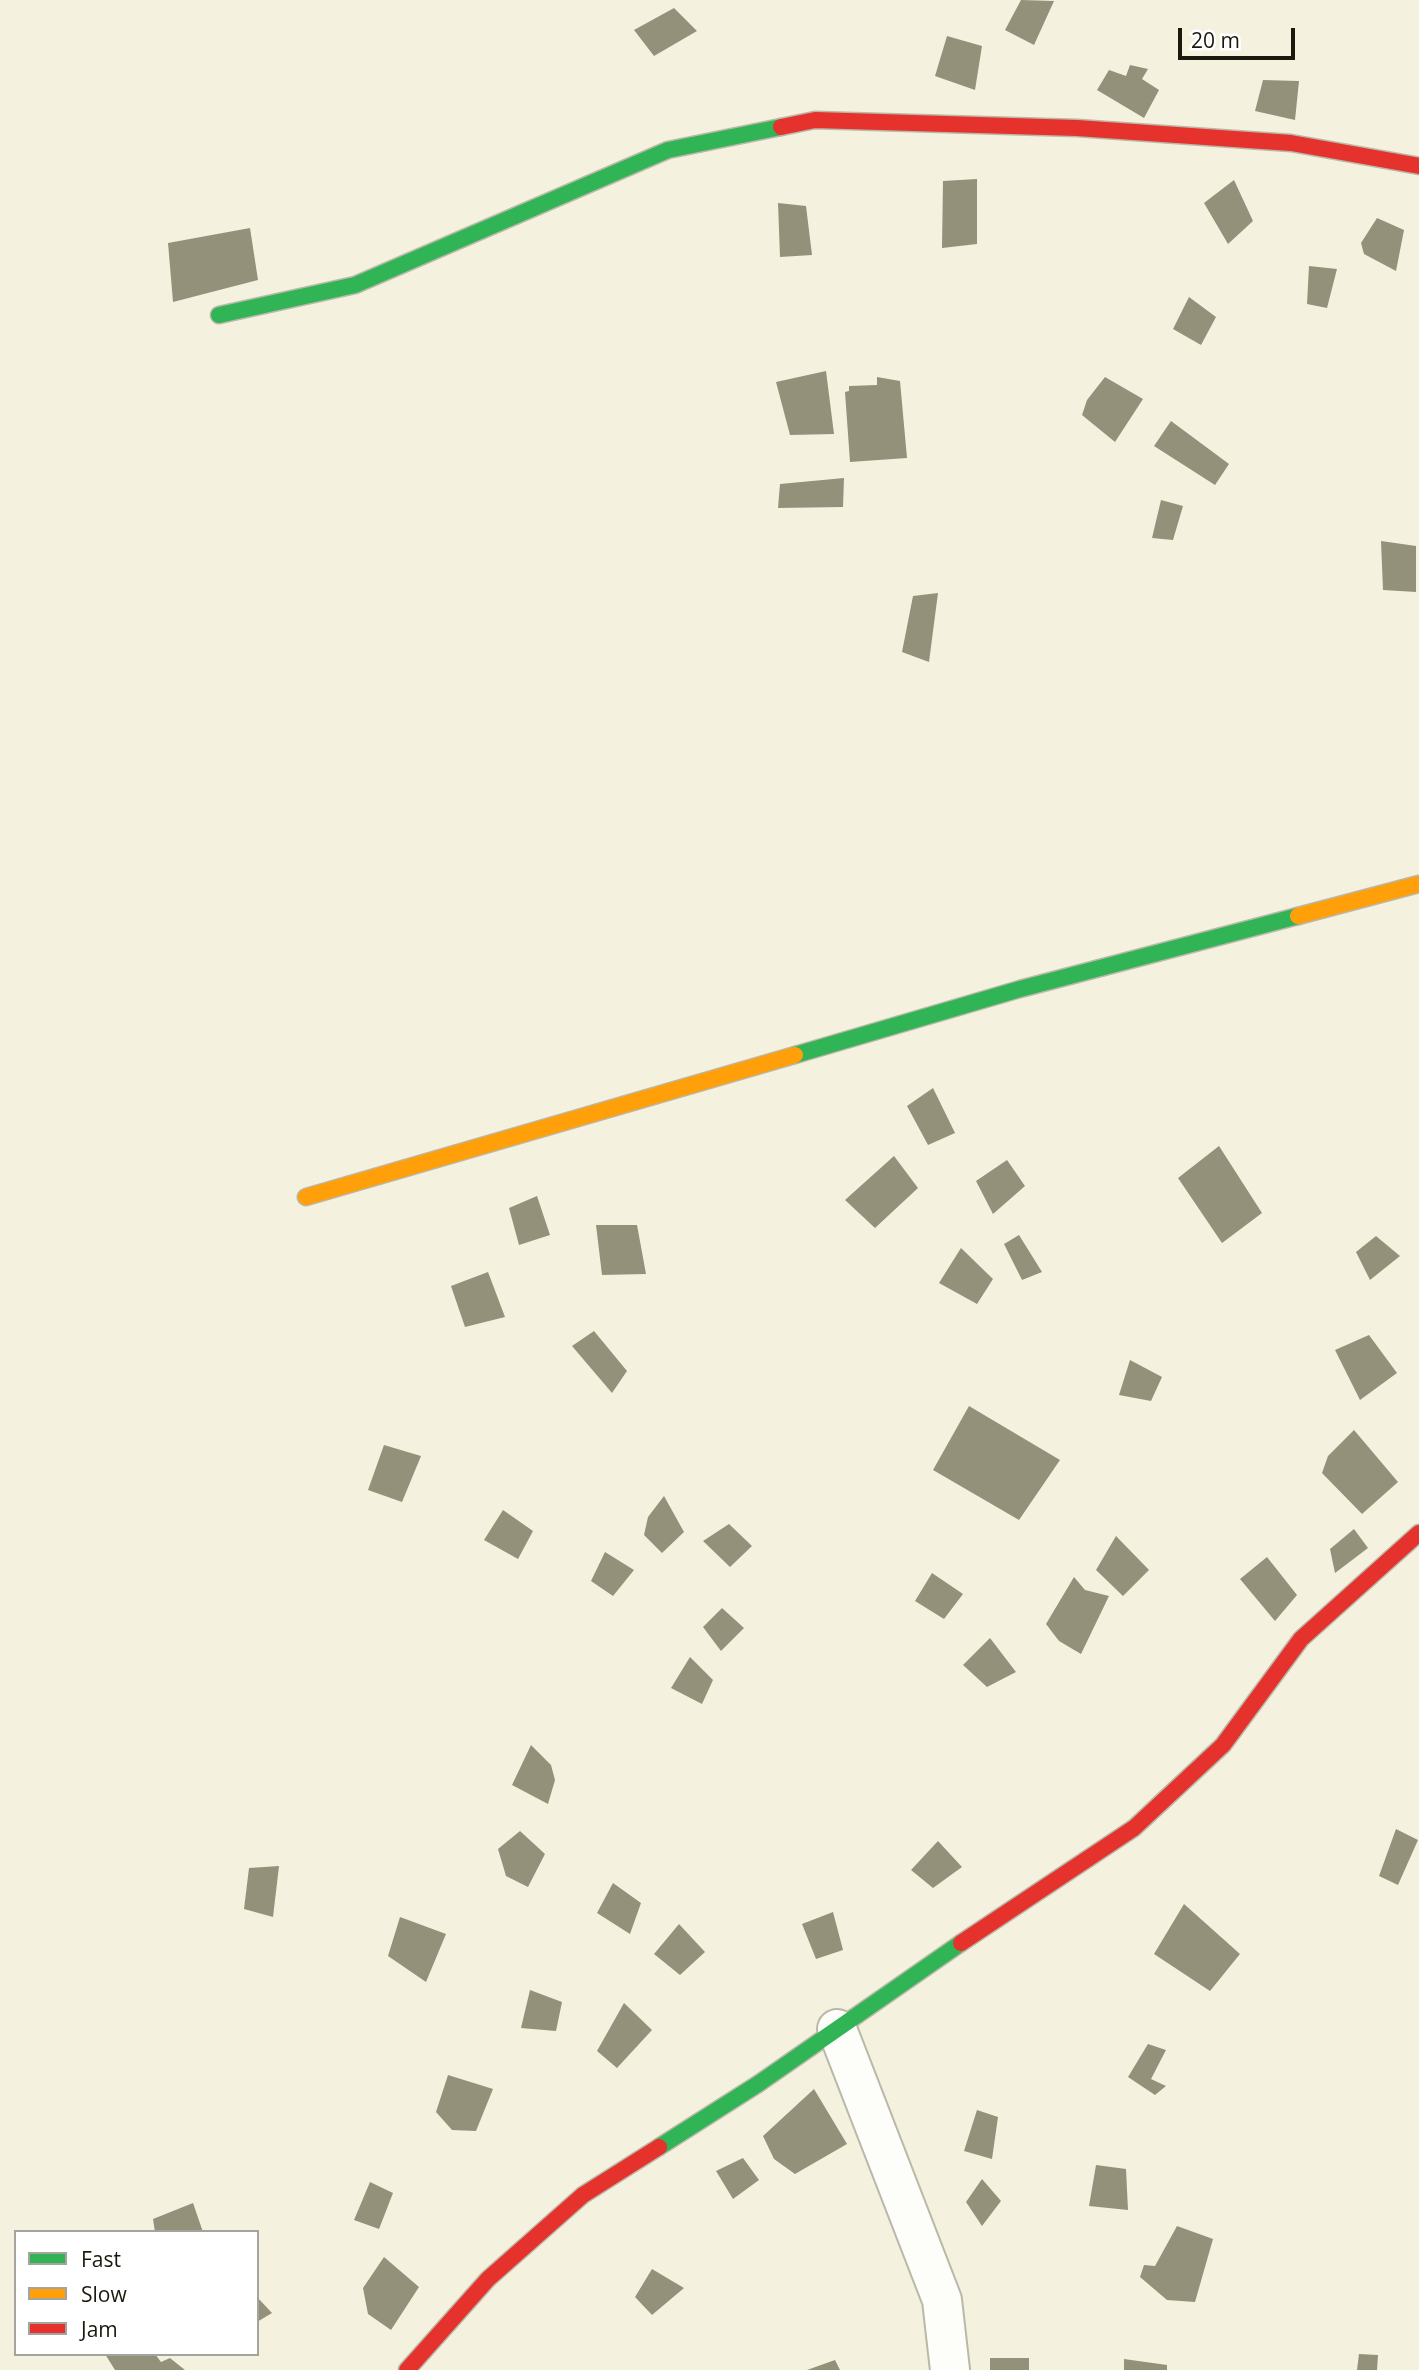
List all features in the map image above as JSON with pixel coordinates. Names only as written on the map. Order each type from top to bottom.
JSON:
[{"type":"street","points":[[219,315],[355,285],[530,207],[668,150],[815,120],[1077,128],[1277,142],[1419,166]]},
{"type":"street","points":[[306,1197],[1020,989],[1419,884]]},
{"type":"street","points":[[407,2370],[488,2279],[583,2195],[758,2084],[1039,1888],[1134,1828],[1223,1745],[1301,1639],[1419,1533]]},
{"type":"street","points":[[837,2029],[942,2300],[950,2370]]},
{"type":"building","points":[[1021,0],[1054,1],[1034,45],[1005,30]]},
{"type":"building","points":[[674,8],[697,31],[654,56],[634,30]]},
{"type":"building","points":[[947,36],[982,46],[975,90],[935,76]]},
{"type":"building","points":[[1130,65],[1148,69],[1142,79],[1159,90],[1144,118],[1097,90],[1109,70],[1126,76]]},
{"type":"building","points":[[1263,80],[1299,81],[1295,120],[1255,111]]},
{"type":"building","points":[[977,179],[977,244],[942,248],[943,181]]},
{"type":"building","points":[[1234,180],[1253,221],[1228,244],[1204,203]]},
{"type":"building","points":[[778,203],[806,206],[812,255],[780,257]]},
{"type":"building","points":[[1377,218],[1404,230],[1396,271],[1364,254],[1361,243]]},
{"type":"building","points":[[250,228],[258,280],[173,302],[168,243]]},
{"type":"building","points":[[1309,266],[1337,269],[1327,308],[1307,304]]},
{"type":"building","points":[[1189,297],[1216,317],[1201,345],[1173,329]]},
{"type":"building","points":[[826,371],[834,434],[790,435],[776,382]]},
{"type":"building","points":[[877,377],[900,381],[907,458],[850,462],[845,392],[849,391],[849,386],[877,385]]},
{"type":"building","points":[[1105,377],[1143,399],[1115,442],[1082,415],[1087,400]]},
{"type":"building","points":[[1171,421],[1229,464],[1215,485],[1154,446]]},
{"type":"building","points":[[844,478],[843,507],[778,508],[780,484]]},
{"type":"building","points":[[1161,500],[1183,506],[1173,540],[1152,538]]},
{"type":"building","points":[[1381,541],[1416,546],[1416,592],[1383,590]]},
{"type":"building","points":[[938,593],[929,662],[902,652],[913,596]]},
{"type":"building","points":[[933,1088],[955,1133],[928,1145],[907,1106]]},
{"type":"building","points":[[1219,1146],[1262,1213],[1222,1243],[1178,1178]]},
{"type":"building","points":[[894,1156],[918,1188],[875,1228],[845,1200]]},
{"type":"building","points":[[1007,1160],[1025,1186],[993,1214],[976,1181]]},
{"type":"building","points":[[537,1196],[550,1235],[519,1245],[509,1208]]},
{"type":"building","points":[[596,1225],[637,1225],[646,1274],[602,1275]]},
{"type":"building","points":[[1019,1235],[1042,1272],[1022,1280],[1004,1244]]},
{"type":"building","points":[[1376,1236],[1400,1256],[1370,1280],[1356,1252]]},
{"type":"building","points":[[961,1248],[993,1279],[977,1304],[939,1283]]},
{"type":"building","points":[[488,1272],[505,1317],[465,1327],[451,1286]]},
{"type":"building","points":[[594,1331],[627,1371],[612,1393],[572,1346]]},
{"type":"building","points":[[1369,1335],[1397,1373],[1360,1400],[1335,1350]]},
{"type":"building","points":[[1130,1360],[1162,1377],[1151,1401],[1119,1395]]},
{"type":"building","points":[[969,1406],[1060,1460],[1019,1520],[933,1470]]},
{"type":"building","points":[[1354,1430],[1398,1482],[1362,1514],[1322,1473],[1328,1456]]},
{"type":"building","points":[[384,1445],[421,1456],[402,1502],[368,1490]]},
{"type":"building","points":[[664,1496],[684,1532],[662,1553],[644,1535],[648,1517]]},
{"type":"building","points":[[503,1510],[533,1531],[518,1559],[484,1540]]},
{"type":"building","points":[[729,1524],[752,1546],[730,1567],[703,1541]]},
{"type":"building","points":[[1354,1529],[1368,1548],[1335,1573],[1330,1549]]},
{"type":"building","points":[[1116,1536],[1149,1570],[1123,1596],[1096,1570]]},
{"type":"building","points":[[605,1552],[634,1570],[613,1596],[591,1581]]},
{"type":"building","points":[[1267,1557],[1297,1595],[1275,1621],[1240,1579]]},
{"type":"building","points":[[932,1573],[963,1594],[944,1619],[915,1601]]},
{"type":"building","points":[[1074,1577],[1085,1590],[1109,1596],[1081,1654],[1059,1641],[1046,1624]]},
{"type":"building","points":[[722,1608],[744,1628],[721,1651],[703,1627]]},
{"type":"building","points":[[990,1638],[1016,1672],[987,1687],[963,1665]]},
{"type":"building","points":[[690,1657],[713,1680],[702,1704],[671,1688]]},
{"type":"building","points":[[531,1745],[551,1765],[555,1780],[548,1804],[512,1785]]},
{"type":"building","points":[[1396,1829],[1418,1840],[1398,1885],[1379,1876]]},
{"type":"building","points":[[520,1831],[545,1854],[528,1887],[506,1876],[498,1849]]},
{"type":"building","points":[[938,1841],[962,1867],[933,1888],[911,1870]]},
{"type":"building","points":[[279,1866],[273,1917],[244,1909],[249,1868]]},
{"type":"building","points":[[613,1883],[641,1903],[630,1934],[597,1913]]},
{"type":"building","points":[[1184,1904],[1240,1954],[1210,1991],[1154,1954]]},
{"type":"building","points":[[833,1912],[843,1950],[816,1959],[802,1924]]},
{"type":"building","points":[[400,1917],[446,1934],[426,1982],[388,1956]]},
{"type":"building","points":[[679,1924],[705,1952],[680,1975],[654,1954]]},
{"type":"building","points":[[530,1990],[562,2002],[556,2031],[521,2028]]},
{"type":"building","points":[[624,2003],[652,2030],[617,2068],[597,2051]]},
{"type":"building","points":[[1148,2044],[1166,2050],[1151,2079],[1166,2086],[1155,2095],[1128,2077]]},
{"type":"building","points":[[448,2075],[493,2089],[476,2131],[452,2130],[436,2112]]},
{"type":"building","points":[[814,2089],[847,2144],[795,2174],[774,2159],[763,2136]]},
{"type":"building","points":[[977,2110],[998,2117],[992,2159],[964,2151]]},
{"type":"building","points":[[743,2158],[759,2180],[733,2199],[716,2171]]},
{"type":"building","points":[[1096,2165],[1126,2169],[1128,2210],[1089,2206]]},
{"type":"building","points":[[982,2179],[1001,2201],[982,2226],[966,2202]]},
{"type":"building","points":[[370,2182],[393,2193],[379,2229],[354,2220]]},
{"type":"building","points":[[193,2203],[202,2230],[155,2230],[153,2219]]},
{"type":"building","points":[[1177,2226],[1213,2239],[1195,2302],[1167,2300],[1140,2277],[1144,2265],[1155,2266]]},
{"type":"building","points":[[384,2257],[419,2287],[391,2330],[368,2314],[363,2288]]},
{"type":"building","points":[[652,2269],[684,2288],[652,2315],[635,2297]]},
{"type":"building","points":[[259,2299],[272,2313],[259,2321]]},
{"type":"building","points":[[1359,2354],[1378,2355],[1377,2370],[1357,2370]]},
{"type":"building","points":[[106,2356],[156,2356],[161,2362],[170,2358],[185,2370],[115,2370]]},
{"type":"building","points":[[990,2358],[1029,2358],[1029,2370],[990,2370]]},
{"type":"building","points":[[1124,2359],[1167,2365],[1167,2370],[1124,2370]]},
{"type":"building","points":[[835,2360],[840,2370],[807,2370]]},
{"type":"traffic: fast","points":[[219,315],[355,285],[668,150],[781,127]]},
{"type":"traffic: fast","points":[[795,1055],[1020,989],[1298,916]]},
{"type":"traffic: fast","points":[[659,2147],[758,2084],[961,1943]]},
{"type":"traffic: slow","points":[[1298,916],[1419,884]]},
{"type":"traffic: slow","points":[[306,1197],[795,1055]]},
{"type":"traffic: jam","points":[[781,127],[815,120],[1077,128],[1291,143],[1419,166]]},
{"type":"traffic: jam","points":[[961,1943],[1134,1828],[1223,1745],[1301,1639],[1419,1533]]},
{"type":"traffic: jam","points":[[407,2370],[488,2279],[583,2195],[659,2147]]}]
